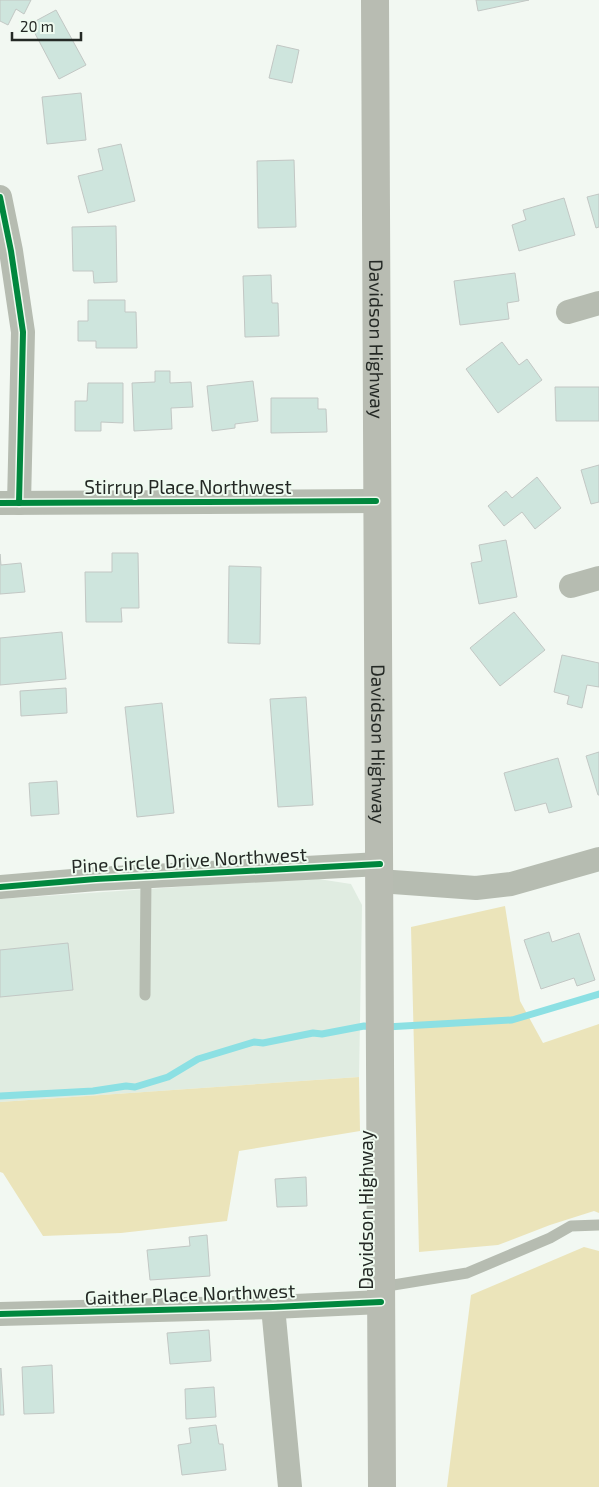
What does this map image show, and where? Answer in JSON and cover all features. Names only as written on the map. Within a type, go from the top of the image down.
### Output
[{"type":"main road","name":"Davidson Highway","points":[[375,0],[382,1487]]},
{"type":"street","points":[[0,197],[11,251],[23,332],[9,503]]},
{"type":"street","points":[[568,312],[599,303]]},
{"type":"street","name":"Stirrup Place Northwest","points":[[9,503],[376,501]]},
{"type":"street","points":[[571,586],[599,578]]},
{"type":"street","name":"Pine Circle Drive Northwest","points":[[0,887],[146,876],[380,873],[485,887],[511,884],[599,859]]},
{"type":"street","name":"Gaither Place Northwest","points":[[0,1314],[273,1307],[381,1294]]},
{"type":"street","points":[[273,1307],[290,1487]]},
{"type":"lane","points":[[145,995],[146,876]]},
{"type":"lane","points":[[381,1294],[466,1273],[550,1238],[571,1226],[599,1226]]},
{"type":"shaded area","points":[[312,878],[351,884],[362,905],[359,1077],[0,1102],[0,899]]},
{"type":"shaded area","points":[[505,906],[520,1001],[543,1043],[599,1024],[599,1213],[594,1211],[498,1245],[419,1252],[411,927]]},
{"type":"shaded area","points":[[359,1077],[360,1131],[239,1151],[227,1221],[121,1233],[43,1236],[3,1173],[0,1172],[0,1102]]},
{"type":"shaded area","points":[[584,1247],[599,1251],[599,1487],[447,1487],[471,1295]]},
{"type":"building","points":[[0,0],[31,0],[24,14],[16,9],[8,25],[0,21]]},
{"type":"building","points":[[476,0],[529,0],[478,11]]},
{"type":"building","points":[[56,10],[86,65],[59,79],[30,24]]},
{"type":"building","points":[[277,45],[299,50],[292,83],[269,78]]},
{"type":"building","points":[[81,93],[86,140],[47,144],[42,97]]},
{"type":"building","points":[[121,144],[135,201],[88,213],[78,176],[103,170],[98,149]]},
{"type":"building","points":[[294,160],[296,227],[258,228],[257,161]]},
{"type":"building","points":[[599,194],[599,227],[596,228],[587,197]]},
{"type":"building","points":[[564,198],[575,235],[519,251],[512,225],[526,220],[523,210]]},
{"type":"building","points":[[116,226],[117,282],[94,283],[93,271],[73,271],[72,227]]},
{"type":"building","points":[[515,273],[519,301],[507,303],[509,319],[460,325],[454,281]]},
{"type":"building","points":[[271,275],[272,303],[278,303],[279,336],[245,337],[243,276]]},
{"type":"building","points":[[88,300],[125,300],[125,312],[136,312],[137,348],[96,348],[96,341],[78,341],[78,321],[88,321]]},
{"type":"building","points":[[502,342],[519,365],[527,359],[542,380],[498,413],[466,369]]},
{"type":"building","points":[[155,371],[170,371],[170,383],[191,382],[193,407],[171,408],[172,429],[134,431],[132,383],[155,382]]},
{"type":"building","points":[[253,381],[258,421],[235,424],[235,428],[212,431],[207,386]]},
{"type":"building","points":[[88,383],[123,383],[123,423],[101,422],[101,431],[75,431],[75,401],[87,401]]},
{"type":"building","points":[[555,387],[599,387],[599,421],[556,421]]},
{"type":"building","points":[[271,398],[318,398],[318,409],[326,409],[327,432],[271,433]]},
{"type":"building","points":[[599,465],[599,502],[591,504],[581,470]]},
{"type":"building","points":[[537,477],[561,508],[535,529],[522,512],[504,526],[488,506],[506,491],[512,498]]},
{"type":"building","points":[[506,540],[517,597],[479,604],[471,563],[482,561],[479,545]]},
{"type":"building","points":[[112,553],[138,553],[139,608],[121,608],[122,622],[86,622],[85,572],[112,572]]},
{"type":"building","points":[[0,554],[1,565],[21,563],[25,592],[0,594]]},
{"type":"building","points":[[229,566],[261,567],[260,644],[228,643]]},
{"type":"building","points":[[514,612],[545,650],[500,686],[470,648]]},
{"type":"building","points":[[62,632],[66,679],[0,685],[0,638]]},
{"type":"building","points":[[562,655],[599,663],[599,687],[587,685],[582,708],[567,704],[569,696],[554,692]]},
{"type":"building","points":[[66,688],[67,713],[21,716],[20,691]]},
{"type":"building","points":[[306,697],[313,805],[278,807],[270,699]]},
{"type":"building","points":[[162,703],[174,813],[137,817],[125,707]]},
{"type":"building","points":[[599,752],[599,795],[598,795],[586,756]]},
{"type":"building","points":[[558,758],[572,807],[549,813],[546,803],[515,811],[504,773]]},
{"type":"building","points":[[57,781],[59,814],[31,816],[29,783]]},
{"type":"building","points":[[549,932],[552,942],[579,933],[595,980],[577,986],[574,978],[541,989],[524,940]]},
{"type":"building","points":[[68,943],[73,990],[0,997],[0,950]]},
{"type":"building","points":[[306,1177],[307,1206],[277,1207],[275,1179]]},
{"type":"building","points":[[207,1235],[210,1276],[150,1280],[147,1250],[190,1246],[189,1237]]},
{"type":"building","points":[[209,1330],[211,1361],[170,1364],[167,1333]]},
{"type":"building","points":[[52,1365],[54,1413],[24,1414],[22,1367]]},
{"type":"building","points":[[1,1368],[4,1415],[0,1415]]},
{"type":"building","points":[[214,1387],[216,1417],[186,1419],[185,1389]]},
{"type":"building","points":[[216,1425],[219,1444],[223,1444],[226,1470],[182,1475],[178,1445],[191,1443],[189,1428]]},
{"type":"waterway","points":[[386,1027],[512,1020],[599,994]]},
{"type":"waterway","points":[[0,1096],[93,1091],[126,1086],[135,1087],[168,1077],[198,1059],[254,1042],[263,1043],[313,1033],[322,1034],[364,1026],[375,1027]]},
{"type":"cycle path","points":[[0,197],[11,251],[23,332],[19,503]]},
{"type":"cycle path","points":[[0,503],[376,501]]},
{"type":"cycle path","points":[[0,887],[96,879],[380,864]]},
{"type":"cycle path","points":[[0,1314],[273,1307],[381,1302]]}]
